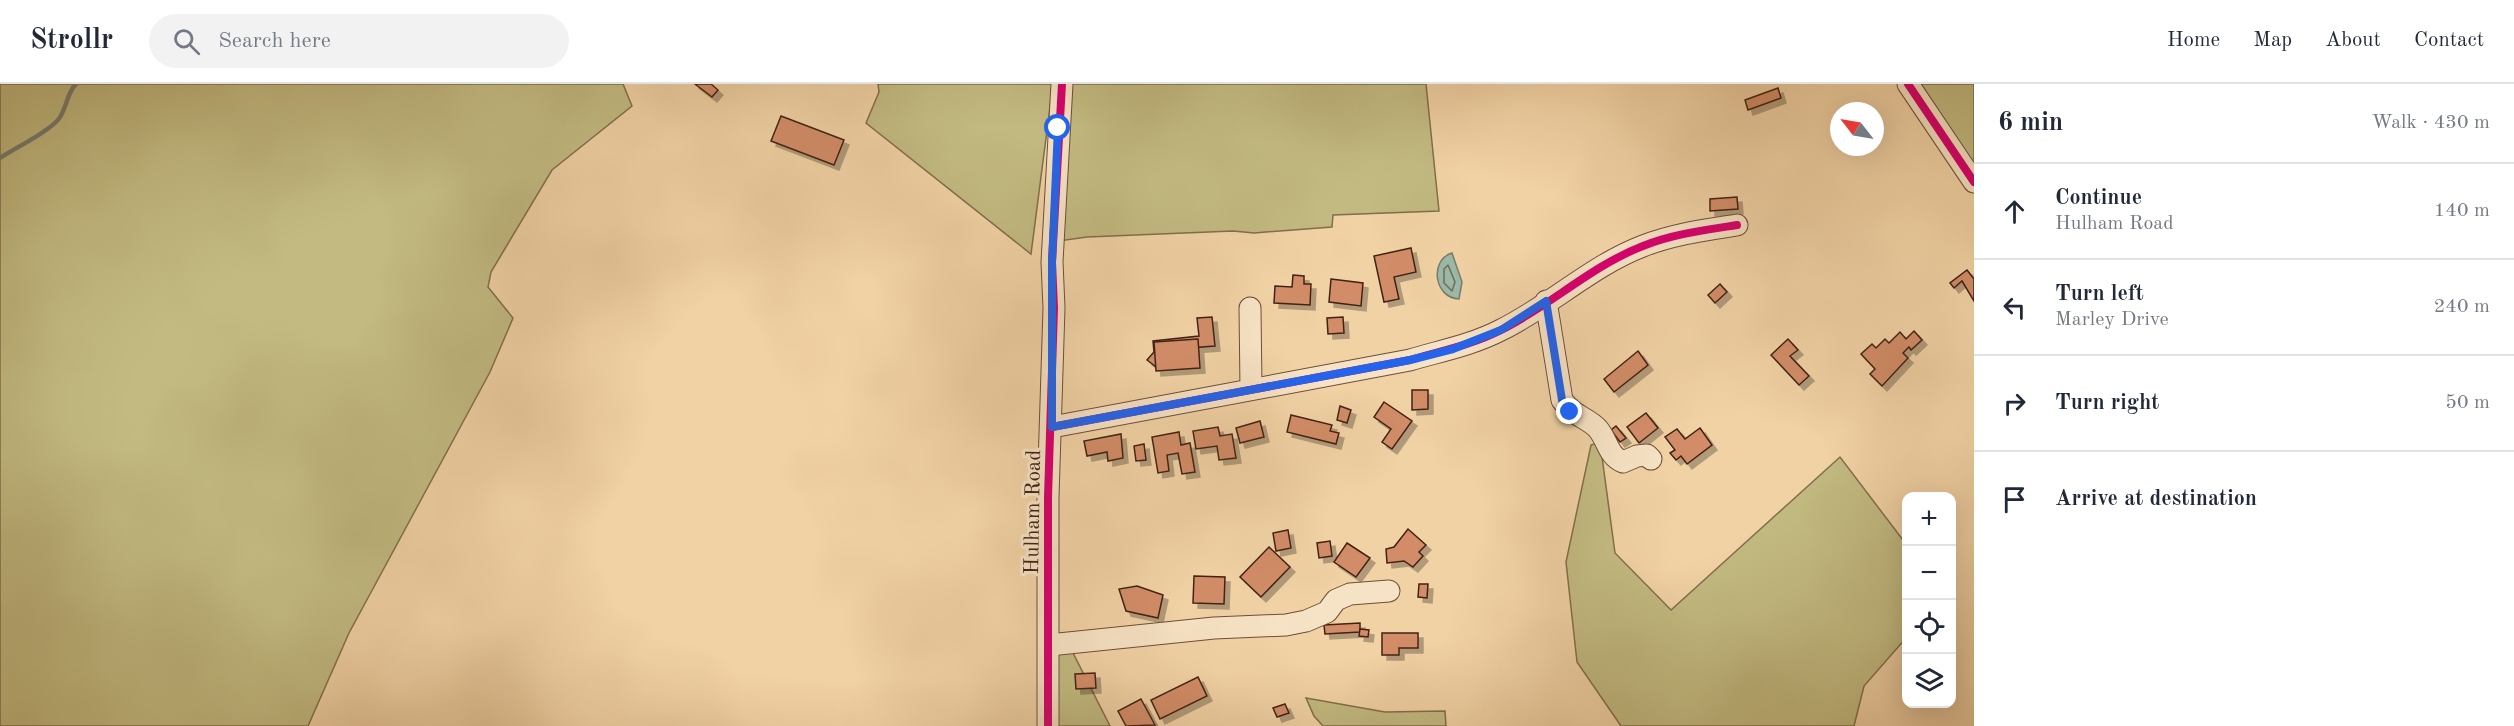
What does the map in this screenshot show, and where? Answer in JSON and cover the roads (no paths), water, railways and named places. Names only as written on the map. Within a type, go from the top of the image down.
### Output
[{"type":"street","name":"Hulham Road","points":[[1048,726],[1048,497],[1052,427],[1052,262],[1062,84]]},
{"type":"street","points":[[1908,84],[1974,182]]},
{"type":"street","points":[[1052,427],[1410,360],[1453,349],[1501,330],[1546,301],[1642,246],[1677,235],[1737,225]]},
{"type":"street","points":[[1546,301],[1562,400],[1570,412],[1600,431],[1610,452],[1617,459],[1623,462],[1637,456],[1647,455],[1651,459]]},
{"type":"street","points":[[1250,308],[1251,389]]},
{"type":"street","points":[[1049,645],[1214,628],[1286,625],[1306,621],[1327,612],[1336,600],[1350,594],[1389,591]]},
{"type":"water","points":[[1452,253],[1462,282],[1459,299],[1444,292],[1438,278],[1440,263]]},
{"type":"waterway","points":[[0,158],[57,121],[76,84]]}]
